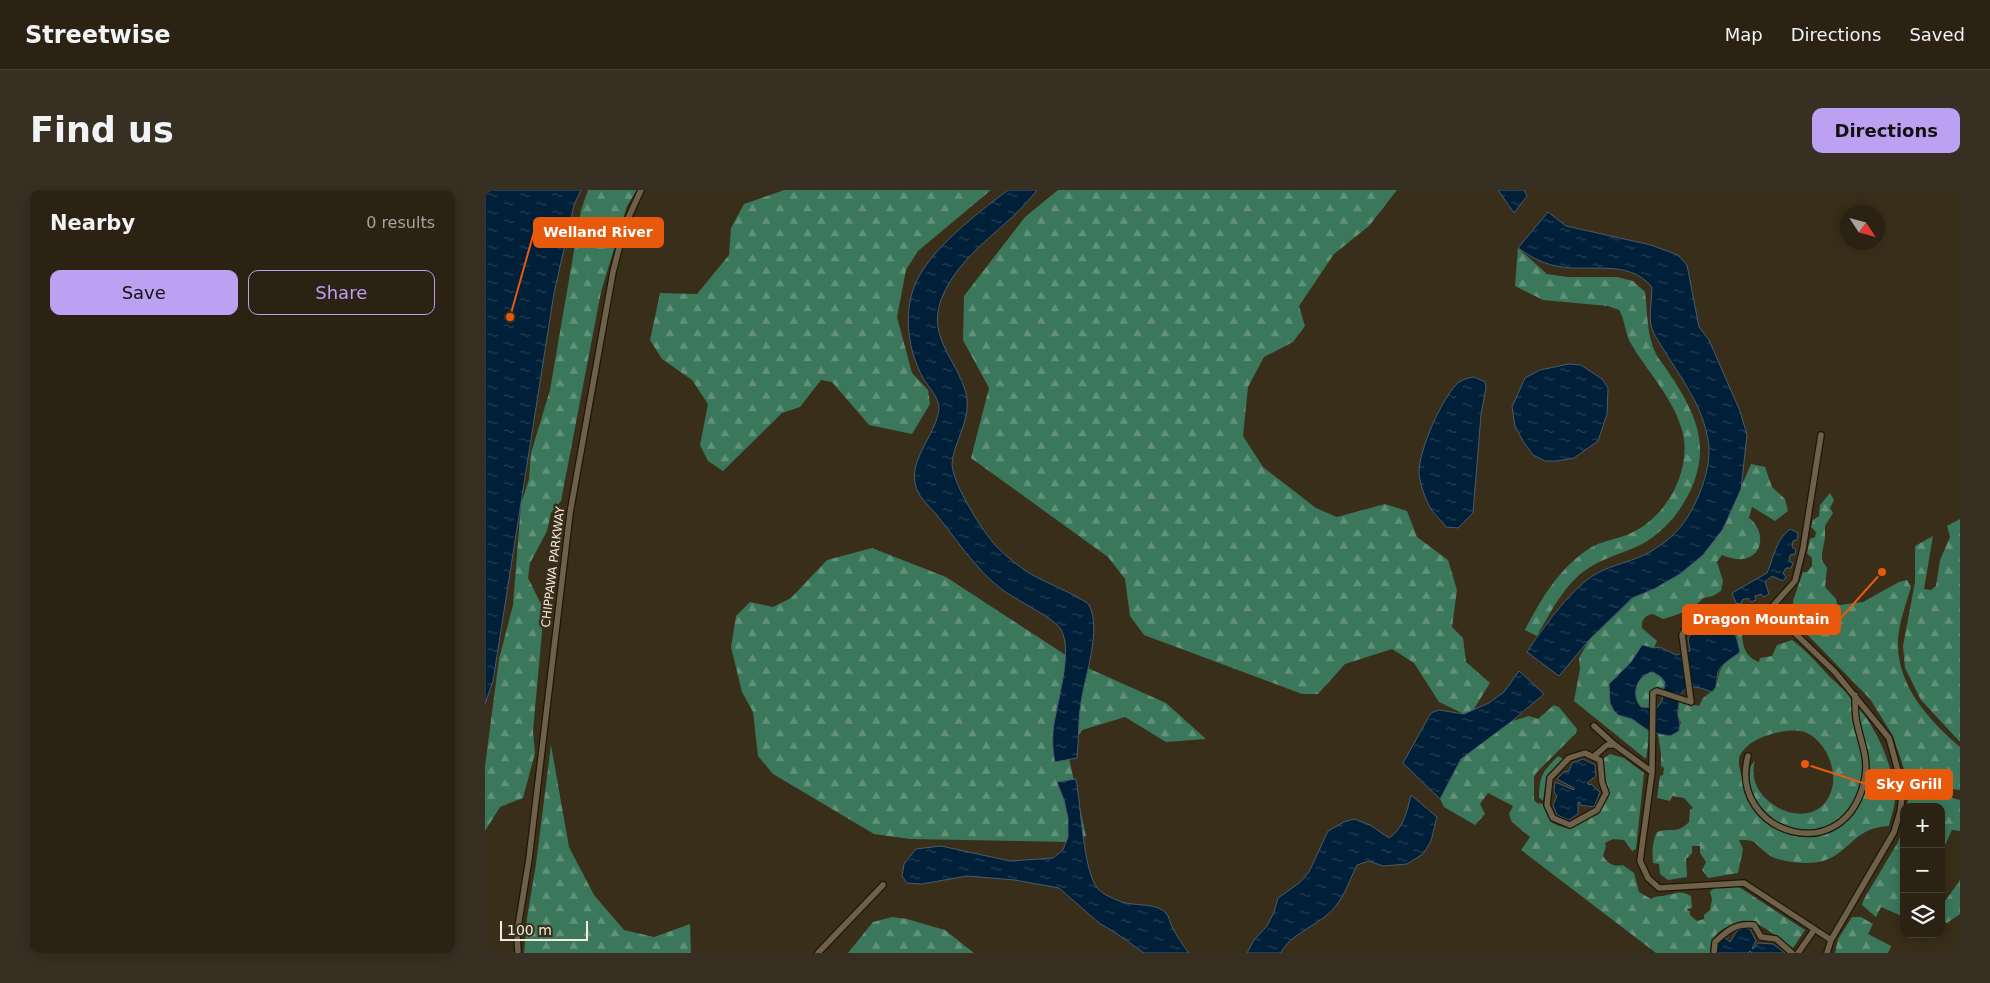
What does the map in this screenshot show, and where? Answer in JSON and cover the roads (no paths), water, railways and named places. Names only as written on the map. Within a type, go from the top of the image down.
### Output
[{"type":"street","name":"CHIPPAWA PARKWAY","points":[[518,953],[517,934],[529,859],[570,512],[613,272],[625,225],[641,190]]},
{"type":"street","points":[[1821,435],[1803,549],[1795,581],[1771,609],[1709,613],[1694,620],[1685,627],[1682,635],[1691,702],[1657,691],[1653,693],[1652,772],[1640,861],[1648,878],[1659,888],[1744,884],[1831,940]]},
{"type":"street","points":[[1771,609],[1835,672],[1855,694],[1889,738],[1903,789],[1900,812],[1894,832],[1831,940],[1827,953]]},
{"type":"street","points":[[1747,756],[1745,777],[1751,800],[1759,811],[1779,826],[1793,833],[1812,834],[1826,831],[1852,812],[1865,777],[1865,755],[1856,719],[1855,694]]},
{"type":"street","points":[[1594,726],[1615,745],[1652,772]]},
{"type":"street","points":[[1593,756],[1607,745],[1615,745]]},
{"type":"street","points":[[1585,753],[1593,756],[1600,760],[1605,793],[1597,810],[1571,824],[1553,818],[1547,806],[1549,778],[1569,758],[1585,753]]},
{"type":"street","points":[[818,953],[883,885]]},
{"type":"street","points":[[1714,953],[1715,942],[1733,928],[1742,924],[1754,925],[1761,937],[1776,939],[1792,953]]},
{"type":"street","points":[[1798,953],[1814,930]]},
{"type":"water","points":[[485,190],[581,190],[574,205],[554,293],[493,681],[485,704]]},
{"type":"water","points":[[1008,190],[1037,190],[1012,217],[972,254],[949,283],[941,300],[938,327],[941,340],[964,386],[967,399],[966,417],[952,463],[954,474],[963,496],[997,547],[1029,573],[1085,602],[1089,605],[1093,615],[1093,639],[1080,709],[1077,758],[1055,762],[1053,747],[1054,721],[1063,679],[1066,650],[1060,628],[1000,588],[982,572],[919,494],[915,483],[917,461],[937,419],[939,404],[922,375],[913,354],[908,320],[911,295],[921,273],[942,246],[969,221]]},
{"type":"water","points":[[1498,190],[1524,190],[1527,196],[1514,213]]},
{"type":"water","points":[[1548,212],[1566,226],[1651,245],[1678,255],[1687,265],[1699,327],[1709,340],[1740,411],[1747,435],[1741,489],[1723,529],[1703,555],[1680,574],[1654,589],[1632,598],[1589,640],[1559,676],[1527,652],[1556,611],[1582,584],[1604,570],[1649,552],[1674,534],[1694,507],[1699,496],[1706,473],[1709,450],[1702,417],[1697,406],[1652,329],[1650,317],[1652,287],[1642,278],[1631,272],[1620,269],[1568,268],[1551,265],[1518,248]]},
{"type":"water","points":[[1569,364],[1581,365],[1602,379],[1608,388],[1607,414],[1598,441],[1574,458],[1545,461],[1533,455],[1523,441],[1515,426],[1512,407],[1525,378],[1540,370]]},
{"type":"water","points":[[1474,377],[1485,382],[1486,387],[1481,415],[1473,513],[1458,528],[1446,527],[1433,511],[1425,496],[1419,473],[1420,464],[1427,438],[1446,399],[1459,382]]},
{"type":"water","points":[[1790,529],[1798,533],[1797,540],[1793,541],[1792,547],[1796,550],[1795,554],[1790,555],[1789,561],[1793,563],[1791,568],[1786,568],[1783,573],[1786,577],[1783,581],[1772,576],[1765,582],[1769,594],[1764,597],[1761,594],[1755,596],[1756,600],[1751,602],[1748,598],[1742,600],[1741,604],[1736,603],[1732,593],[1767,573],[1778,544]]},
{"type":"water","points":[[1719,623],[1731,626],[1740,652],[1720,669],[1712,692],[1695,687],[1686,688],[1683,691],[1680,696],[1678,712],[1679,731],[1670,736],[1650,732],[1632,719],[1618,715],[1614,711],[1610,703],[1609,684],[1631,662],[1642,645],[1654,648],[1660,647],[1676,655],[1690,651],[1688,638],[1691,634],[1702,626]],"holes":[[[1653,672],[1665,682],[1662,701],[1657,708],[1641,707],[1636,697],[1639,681],[1647,674]]]},
{"type":"water","points":[[1519,671],[1544,694],[1512,721],[1461,759],[1440,799],[1403,763],[1431,713],[1439,710],[1464,714],[1489,703],[1504,692]]},
{"type":"water","points":[[1583,759],[1595,765],[1596,776],[1587,783],[1600,792],[1594,807],[1580,805],[1580,802],[1578,802],[1578,814],[1569,820],[1557,815],[1553,805],[1557,796],[1554,792],[1555,782],[1574,790],[1574,788],[1557,779],[1564,772],[1569,771],[1572,763]]},
{"type":"water","points":[[1076,779],[1089,868],[1098,889],[1122,902],[1152,906],[1162,910],[1167,914],[1172,927],[1189,953],[1144,953],[1099,923],[1059,888],[1015,880],[967,876],[922,884],[907,883],[902,876],[904,864],[916,849],[941,846],[1010,861],[1053,858],[1063,850],[1068,837],[1068,818],[1057,782]]},
{"type":"water","points":[[1411,795],[1437,817],[1431,841],[1423,854],[1407,864],[1383,866],[1369,861],[1357,865],[1345,892],[1335,907],[1322,919],[1291,940],[1281,953],[1247,953],[1254,940],[1267,926],[1278,898],[1299,883],[1309,872],[1328,831],[1354,819],[1370,825],[1389,838],[1401,824]]},
{"type":"water","points":[[1743,928],[1750,929],[1756,941],[1753,949],[1758,943],[1773,944],[1785,953],[1752,953],[1750,951],[1748,953],[1717,953],[1718,944],[1724,937],[1730,942],[1737,931]]},
{"type":"place","name":"Welland River","points":[[510,317]]},
{"type":"place","name":"Dragon Mountain","points":[[1882,572]]},
{"type":"place","name":"Sky Grill","points":[[1805,764]]}]
